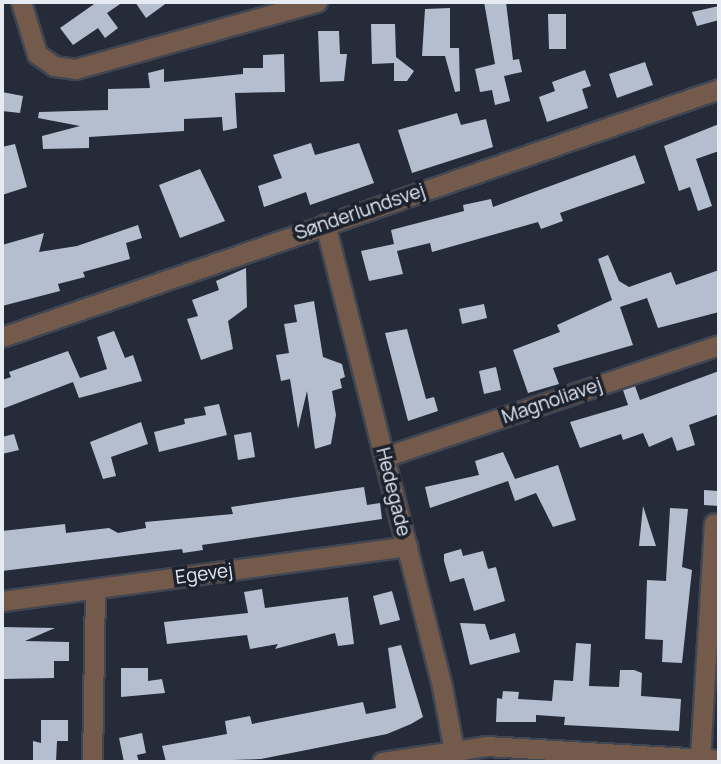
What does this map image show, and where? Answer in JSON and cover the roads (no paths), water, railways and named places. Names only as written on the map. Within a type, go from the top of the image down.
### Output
[{"type":"street","points":[[21,2],[37,54],[54,66],[75,69],[317,2]]},
{"type":"street","name":"Sønderlundsvej","points":[[2,337],[719,89]]},
{"type":"street","name":"Hedegade","points":[[325,224],[407,546],[455,755]]},
{"type":"street","name":"Magnoliavej","points":[[384,457],[719,345]]},
{"type":"street","points":[[382,762],[455,755],[710,759],[714,523]]},
{"type":"street","name":"Egevej","points":[[2,601],[407,546]]},
{"type":"street","points":[[92,762],[95,590]]}]
